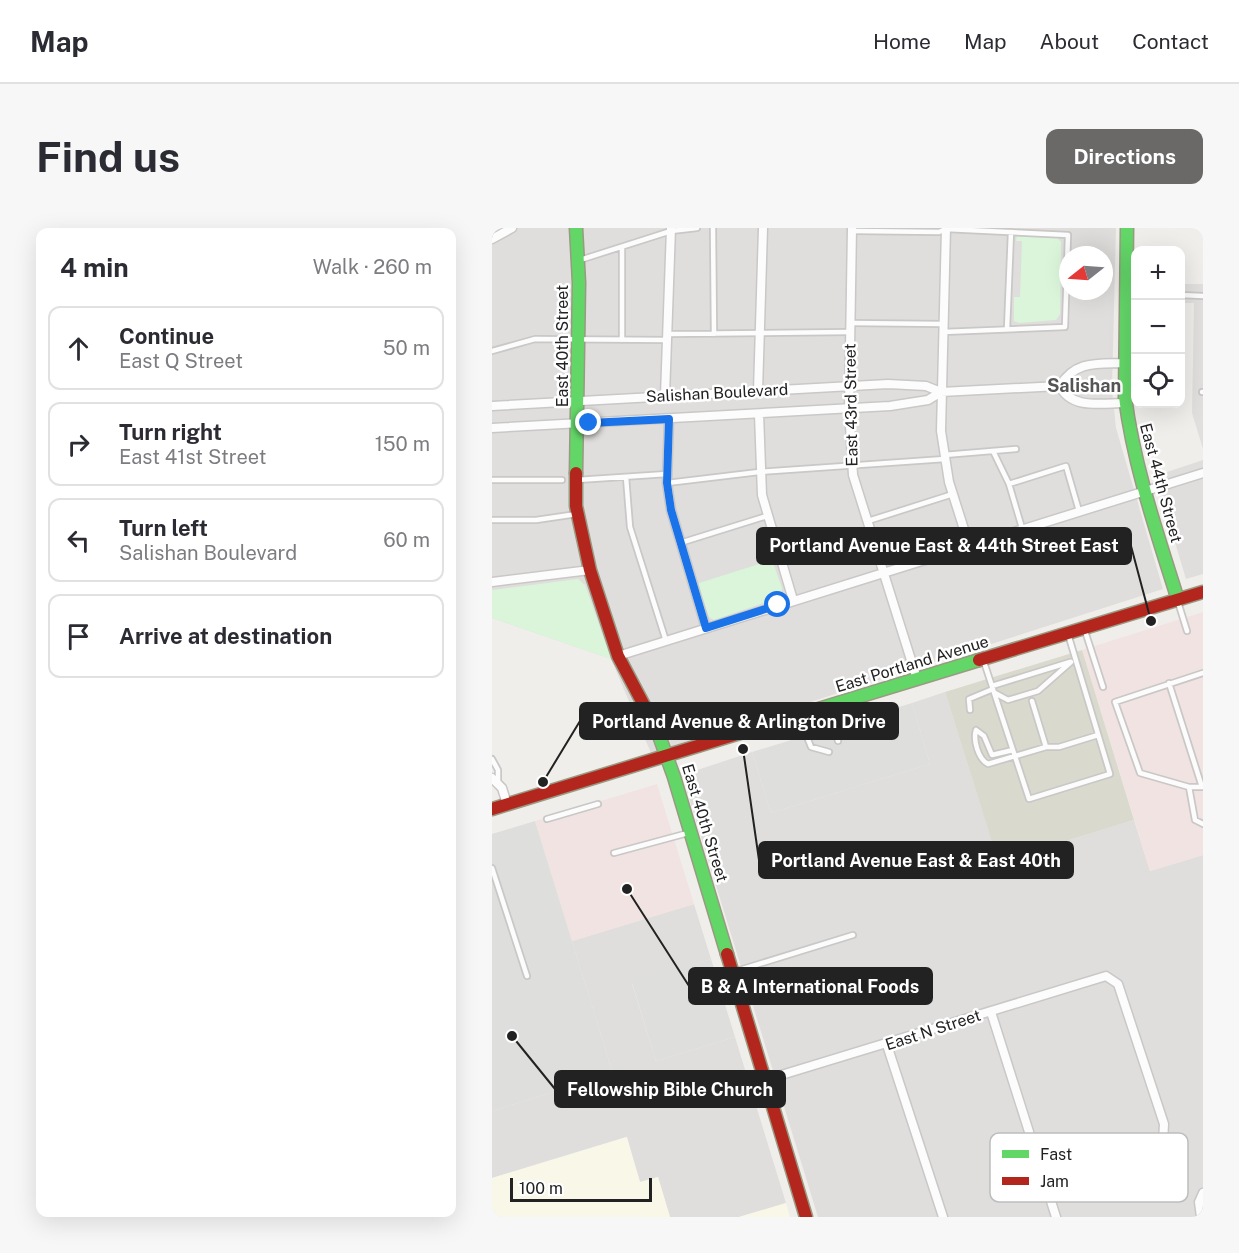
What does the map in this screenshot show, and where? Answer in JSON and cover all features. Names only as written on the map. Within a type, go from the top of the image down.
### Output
[{"type":"street","points":[[492,239],[512,228]]},
{"type":"street","name":"East 40th Street","points":[[576,228],[579,423],[568,480],[590,570],[618,656],[653,719],[667,755],[806,1217]]},
{"type":"street","points":[[758,391],[763,228]]},
{"type":"street","name":"East 44th Street","points":[[1127,228],[1130,295],[1125,363],[1125,403],[1143,491],[1178,600]]},
{"type":"street","points":[[946,229],[941,392],[944,457],[969,545]]},
{"type":"street","points":[[665,396],[671,230]]},
{"type":"street","name":"East 43rd Street","points":[[852,230],[849,386],[852,464],[866,522],[917,679]]},
{"type":"street","points":[[1125,363],[1083,364],[1074,369],[1060,386],[1066,396],[1074,401],[1125,403]]},
{"type":"street","name":"Salishan Boulevard","points":[[492,406],[849,386],[926,386],[941,392],[1060,386]]},
{"type":"street","name":"Salishan Boulevard","points":[[492,428],[849,409],[928,400],[941,392]]},
{"type":"street","points":[[759,414],[759,472],[767,516],[793,600]]},
{"type":"street","points":[[669,419],[667,479],[680,543],[706,628]]},
{"type":"street","points":[[618,656],[1203,473]]},
{"type":"street","points":[[492,582],[590,570]]},
{"type":"street","name":"East Portland Avenue","points":[[492,809],[1203,592]]},
{"type":"street","points":[[495,780],[507,804]]},
{"type":"street","name":"East N Street","points":[[765,1080],[887,1045],[1100,976],[1110,977],[1118,984],[1165,1133]]},
{"type":"street","points":[[991,1011],[1029,1133]]},
{"type":"street","points":[[887,1045],[943,1217]]},
{"type":"street","points":[[1201,1217],[1199,1202],[1203,1193]]},
{"type":"street","points":[[1051,1202],[1056,1217]]},
{"type":"lane","points":[[578,261],[671,230],[697,228]]},
{"type":"lane","points":[[713,228],[714,334]]},
{"type":"lane","points":[[492,351],[535,339],[622,340],[714,334],[760,335],[850,328],[1065,327],[1068,235],[946,229],[939,232],[852,230]]},
{"type":"lane","points":[[1007,329],[1011,232]]},
{"type":"lane","points":[[622,248],[622,340]]},
{"type":"lane","points":[[1185,295],[1203,296]]},
{"type":"lane","points":[[492,480],[626,477],[667,479],[944,457],[1016,449]]},
{"type":"lane","points":[[993,451],[1009,484],[1022,528]]},
{"type":"lane","points":[[1009,484],[1066,466],[1079,511]]},
{"type":"lane","points":[[626,477],[630,527],[666,641]]},
{"type":"lane","points":[[866,522],[953,494]]},
{"type":"lane","points":[[492,520],[536,520],[578,514]]},
{"type":"lane","points":[[680,543],[767,516]]},
{"type":"lane","points":[[1178,600],[1186,631]]},
{"type":"lane","points":[[1084,628],[1103,687]]},
{"type":"lane","points":[[984,659],[1029,799],[1110,774],[1073,661],[1068,633]]},
{"type":"lane","points":[[970,710],[969,699],[1073,661]]},
{"type":"lane","points":[[994,690],[1008,700],[1038,691],[1073,661]]},
{"type":"lane","points":[[1169,683],[1203,787],[1189,786],[1140,773],[1115,702],[1169,683],[1203,673]]},
{"type":"lane","points":[[1032,701],[1046,747]]},
{"type":"lane","points":[[827,706],[838,741]]},
{"type":"lane","points":[[798,715],[811,747],[829,752]]},
{"type":"lane","points":[[1013,750],[992,755],[984,736],[976,730],[974,737],[984,762],[991,764],[1046,747],[1059,747],[1098,735]]},
{"type":"lane","points":[[492,759],[498,770],[495,780]]},
{"type":"lane","points":[[1189,786],[1195,820],[1203,824]]},
{"type":"lane","points":[[547,819],[598,804]]},
{"type":"lane","points":[[614,853],[691,832]]},
{"type":"lane","points":[[492,868],[527,976]]},
{"type":"lane","points":[[733,972],[853,936]]},
{"type":"shaded area","points":[[492,228],[1116,228],[1112,389],[1116,428],[1163,589],[651,753],[611,659],[492,618]]},
{"type":"shaded area","points":[[1185,284],[1203,284],[1203,449],[1192,413],[1194,303],[1185,303]]},
{"type":"shaded area","points":[[1203,460],[1203,574],[1186,579],[1155,476]]},
{"type":"shaded area","points":[[1203,612],[1203,855],[1150,871],[1082,650]]},
{"type":"shaded area","points":[[1082,650],[1134,820],[998,862],[945,692]]},
{"type":"shaded area","points":[[945,692],[998,862],[1134,820],[1150,871],[1203,855],[1203,1217],[818,1217],[682,775],[752,752],[771,813],[930,764],[912,703]]},
{"type":"shaded area","points":[[912,703],[930,764],[771,813],[752,752]]},
{"type":"shaded area","points":[[657,784],[694,904],[572,941],[535,821]]},
{"type":"shaded area","points":[[535,821],[613,1074],[492,1111],[492,834]]},
{"type":"shaded area","points":[[694,904],[711,959],[632,984],[656,1061],[735,1037],[786,1203],[739,1217],[670,1217],[658,1177],[640,1182],[626,1137],[492,1178],[492,1111],[613,1074],[572,941]]},
{"type":"shaded area","points":[[711,959],[735,1037],[656,1061],[632,983]]},
{"type":"shaded area","points":[[627,1137],[640,1182],[658,1177],[670,1217],[492,1217],[492,1178]]},
{"type":"shaded area","points":[[786,1203],[790,1217],[739,1217]]},
{"type":"green space","points":[[1017,235],[1057,237],[1061,242],[1059,246],[1060,314],[1056,320],[1019,323],[1014,321],[1014,297],[1020,297],[1022,241],[1016,241]]},
{"type":"green space","points":[[772,560],[782,588],[781,597],[714,620],[709,617],[696,584]]},
{"type":"green space","points":[[578,579],[585,585],[611,659],[492,618],[492,590]]},
{"type":"traffic: fast","points":[[576,228],[579,283],[576,473]]},
{"type":"traffic: fast","points":[[1127,228],[1125,397],[1140,474],[1178,600]]},
{"type":"traffic: fast","points":[[753,729],[979,660]]},
{"type":"traffic: fast","points":[[657,730],[674,777],[727,954]]},
{"type":"traffic: jam","points":[[576,473],[576,506],[590,570],[618,656],[657,730]]},
{"type":"traffic: jam","points":[[979,660],[1203,592]]},
{"type":"traffic: jam","points":[[492,809],[753,729]]},
{"type":"traffic: jam","points":[[727,954],[806,1217]]},
{"type":"place","name":"Portland Avenue East & 44th Street East","points":[[1151,621]]},
{"type":"place","name":"Portland Avenue East & East 40th","points":[[743,749]]},
{"type":"place","name":"Portland Avenue & Arlington Drive","points":[[543,782]]},
{"type":"place","name":"B & A International Foods","points":[[627,889]]},
{"type":"place","name":"Fellowship Bible Church","points":[[512,1036]]},
{"type":"district","name":"Salishan","points":[[1084,385]]},
{"type":"route","points":[[589,423],[669,419],[667,483],[671,510],[706,628],[778,605]]}]
